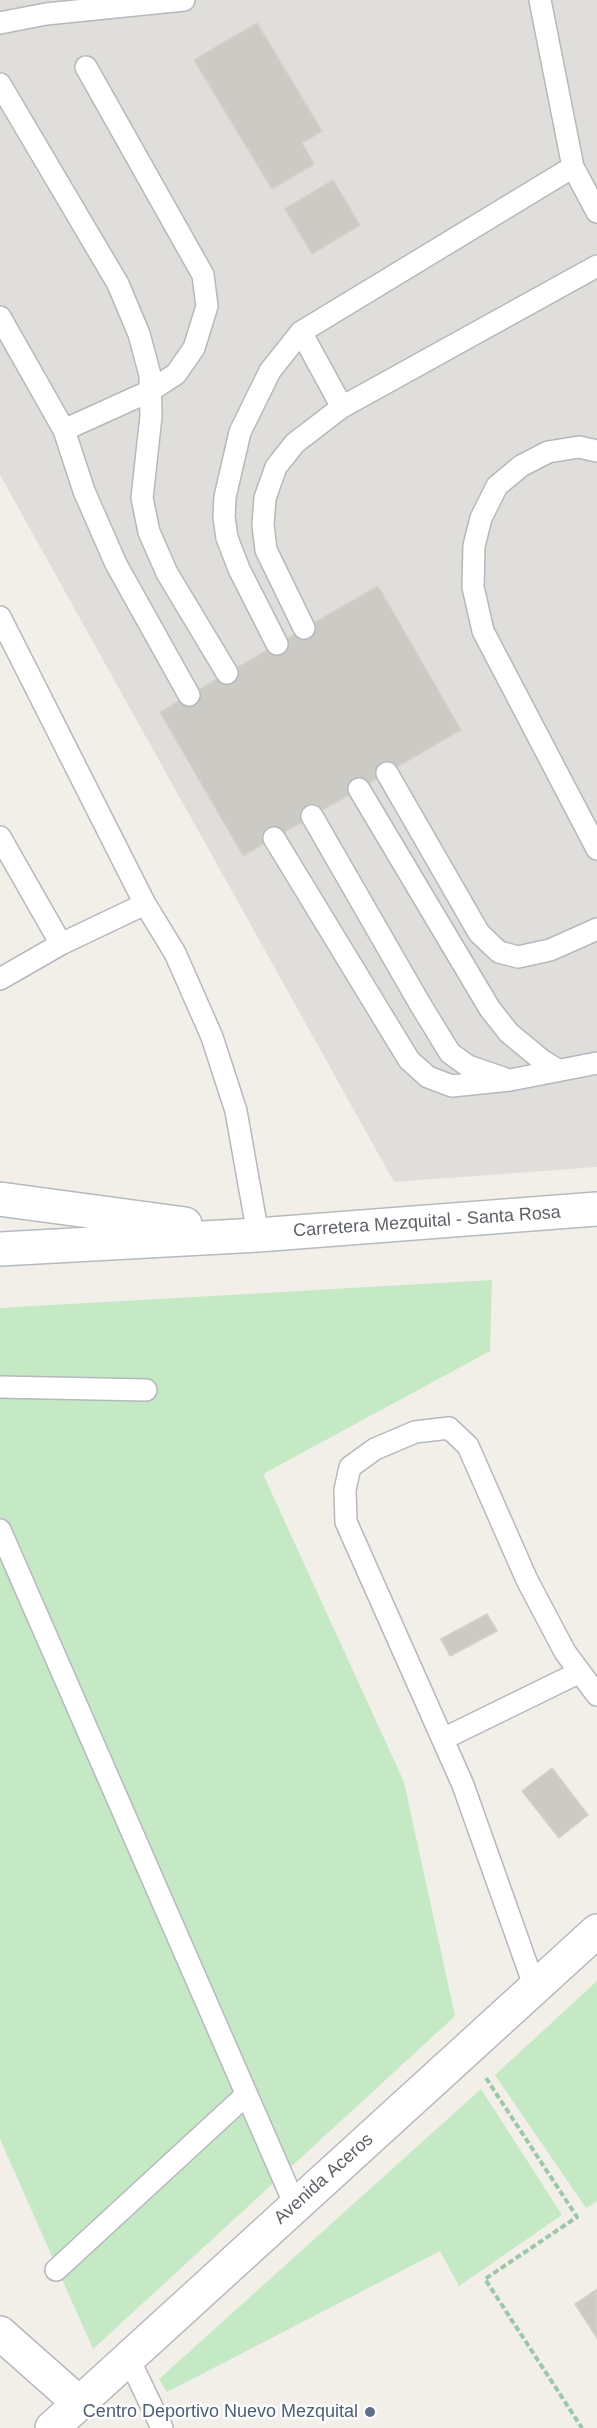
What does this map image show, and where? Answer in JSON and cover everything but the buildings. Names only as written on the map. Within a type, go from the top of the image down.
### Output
[{"type":"street","name":"Carretera Mezquital - Santa Rosa","points":[[0,1198],[258,1234]]},
{"type":"street","name":"Carretera Mezquital - Santa Rosa","points":[[0,1249],[258,1234],[597,1209]]},
{"type":"street","name":"Avenida Aceros","points":[[52,2428],[597,1931]]},
{"type":"street","points":[[0,2333],[79,2403]]},
{"type":"lane","points":[[0,22],[46,14],[184,0]]},
{"type":"lane","points":[[540,0],[573,166],[597,212]]},
{"type":"lane","points":[[64,429],[150,391],[176,374],[194,348],[207,306],[203,275],[86,67]]},
{"type":"lane","points":[[0,84],[118,284],[139,334],[150,375],[151,416],[142,498],[148,532],[167,573],[227,673]]},
{"type":"lane","points":[[277,644],[239,569],[227,538],[224,518],[225,497],[240,432],[270,372],[301,332],[573,166]]},
{"type":"lane","points":[[304,628],[266,550],[263,525],[265,498],[276,466],[295,443],[342,407],[597,266]]},
{"type":"lane","points":[[0,317],[64,429],[84,491],[116,564],[189,695]]},
{"type":"lane","points":[[301,332],[342,407]]},
{"type":"lane","points":[[597,451],[579,447],[548,452],[521,466],[497,486],[481,518],[474,546],[473,587],[483,631],[597,849]]},
{"type":"lane","points":[[0,617],[145,904],[175,953],[212,1037],[236,1111],[258,1234]]},
{"type":"lane","points":[[387,773],[479,933],[499,952],[518,957],[550,950],[597,929]]},
{"type":"lane","points":[[359,789],[490,1009],[509,1033],[543,1061],[558,1070]]},
{"type":"lane","points":[[312,816],[450,1053],[468,1066],[510,1080]]},
{"type":"lane","points":[[274,838],[409,1060],[428,1077],[452,1086],[510,1080],[597,1063]]},
{"type":"lane","points":[[3,850],[62,944]]},
{"type":"lane","points":[[0,979],[62,944],[145,904]]},
{"type":"lane","points":[[0,1387],[146,1390]]},
{"type":"lane","points":[[535,1988],[463,1785],[346,1522],[345,1490],[350,1467],[375,1449],[415,1432],[448,1428],[468,1446],[527,1580],[565,1652],[597,1695]]},
{"type":"lane","points":[[0,1530],[295,2205]]},
{"type":"lane","points":[[443,1740],[580,1672]]},
{"type":"lane","points":[[56,2270],[246,2095]]},
{"type":"lane","points":[[129,2359],[162,2428]]},
{"type":"path","points":[[467,2050],[577,2217],[485,2279],[582,2428]]},
{"type":"shaded area","points":[[0,0],[597,0],[597,1167],[394,1182],[0,475]]},
{"type":"green space","points":[[492,1280],[490,1351],[263,1474],[404,1782],[455,2016],[93,2349],[0,2139],[0,1308]]},
{"type":"green space","points":[[597,1981],[597,2201],[586,2208],[495,2075]]},
{"type":"green space","points":[[481,2089],[562,2215],[459,2286],[440,2251],[167,2392],[159,2379]]},
{"type":"place","name":"Centro Deportivo Nuevo Mezquital","points":[[370,2412]]}]
